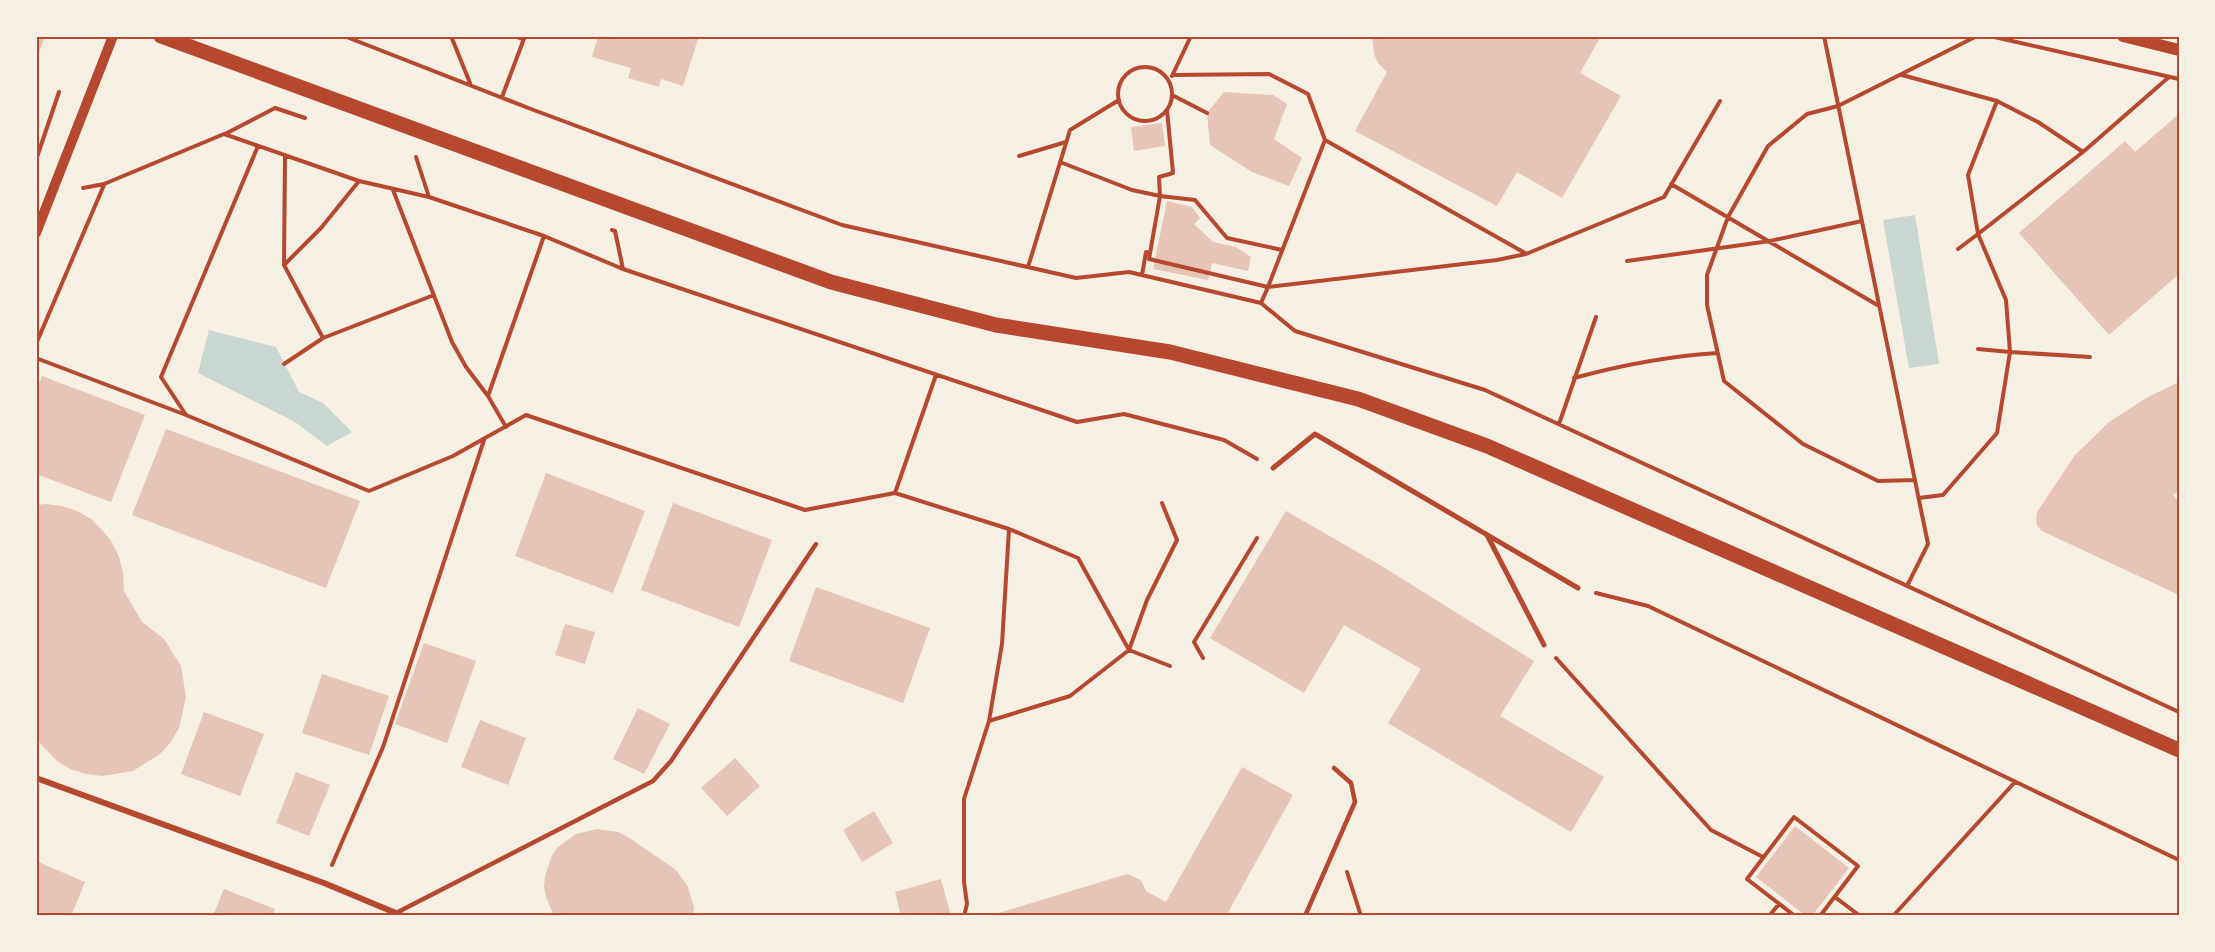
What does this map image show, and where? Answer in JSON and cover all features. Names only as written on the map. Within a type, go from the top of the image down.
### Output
[{"type":"main road","points":[[161,36],[831,282],[996,325],[1170,352],[1358,399],[1487,446],[2179,750]]},
{"type":"main road","points":[[2123,36],[2179,50]]},
{"type":"street","points":[[36,233],[113,36]]},
{"type":"street","points":[[1273,468],[1315,434],[1578,588]]},
{"type":"street","points":[[1486,535],[1544,645]]},
{"type":"street","points":[[36,778],[324,883],[403,916]]},
{"type":"lane","points":[[396,913],[653,781],[671,761],[816,544]]},
{"type":"lane","points":[[1305,916],[1355,802],[1351,783],[1334,768]]},
{"type":"path","points":[[344,36],[842,225],[1076,278],[1129,273],[1261,303],[1295,331],[1485,390],[2179,712]]},
{"type":"path","points":[[452,36],[470,84]]},
{"type":"path","points":[[502,97],[525,38],[514,36]]},
{"type":"path","points":[[1169,82],[1191,36]]},
{"type":"path","points":[[1824,36],[1928,543],[1907,586]]},
{"type":"path","points":[[1915,480],[1878,481],[1803,444],[1724,381],[1707,305],[1707,275],[1728,217],[1768,146],[1807,114],[1838,105],[1977,36]]},
{"type":"path","points":[[1990,36],[2179,79]]},
{"type":"path","points":[[1167,110],[1154,119],[1143,121],[1128,115],[1119,100],[1118,92],[1121,82],[1128,73],[1137,68],[1158,69],[1169,82],[1172,95],[1167,110],[1173,173],[1159,177],[1160,196],[1149,259],[1269,287],[1497,260],[1526,254],[1664,196],[1720,101]]},
{"type":"path","points":[[1173,75],[1269,74],[1308,94],[1325,140],[1526,254]]},
{"type":"path","points":[[1901,74],[1997,101],[2038,122],[2083,152]]},
{"type":"path","points":[[1958,249],[2083,152],[2169,76]]},
{"type":"path","points":[[36,160],[59,92]]},
{"type":"path","points":[[1172,95],[1207,113]]},
{"type":"path","points":[[1028,267],[1071,130],[1119,100]]},
{"type":"path","points":[[1919,498],[1943,495],[1997,433],[2010,352],[2006,300],[1978,234],[1968,175],[1997,101]]},
{"type":"path","points":[[83,188],[104,184],[224,134],[275,108],[307,119]]},
{"type":"path","points":[[224,134],[359,181],[429,197],[544,236],[623,269],[1077,422],[1124,414],[1224,440],[1273,468]]},
{"type":"path","points":[[1261,303],[1325,140]]},
{"type":"path","points":[[1019,156],[1066,142]]},
{"type":"path","points":[[186,416],[161,377],[258,146]]},
{"type":"path","points":[[426,158],[415,154],[429,197]]},
{"type":"path","points":[[285,155],[284,265],[322,338]]},
{"type":"path","points":[[1060,162],[1132,190],[1196,200],[1227,238],[1282,250]]},
{"type":"path","points":[[284,265],[321,228],[359,181]]},
{"type":"path","points":[[36,344],[104,184]]},
{"type":"path","points":[[1671,184],[1880,307]]},
{"type":"path","points":[[392,189],[452,342],[506,427]]},
{"type":"path","points":[[1627,261],[1770,241],[1862,221]]},
{"type":"path","points":[[604,226],[615,231],[623,269]]},
{"type":"path","points":[[488,396],[544,236]]},
{"type":"path","points":[[1142,275],[1146,252],[1150,253]]},
{"type":"path","points":[[284,364],[322,338],[434,294]]},
{"type":"path","points":[[1559,423],[1596,317]]},
{"type":"path","points":[[1978,349],[2090,357]]},
{"type":"path","points":[[1574,378],[1623,364],[1685,355],[1718,353]]},
{"type":"path","points":[[36,358],[369,491],[453,456],[525,415],[805,510],[896,493],[1009,530],[1078,558],[1129,650],[1170,666]]},
{"type":"path","points":[[896,493],[936,375]]},
{"type":"path","points":[[330,870],[383,747],[484,440]]},
{"type":"path","points":[[988,721],[1070,696],[1129,650],[1147,600],[1177,540],[1162,503]]},
{"type":"path","points":[[964,916],[967,904],[964,882],[964,799],[988,721],[1002,644],[1009,530]]},
{"type":"path","points":[[1203,658],[1194,642],[1257,537]]},
{"type":"path","points":[[1578,588],[1648,606],[2179,860]]},
{"type":"path","points":[[1544,645],[1711,830],[1763,857]]},
{"type":"path","points":[[1893,916],[2015,782]]},
{"type":"path","points":[[1795,916],[1747,879],[1794,817],[1858,866],[1820,916]]},
{"type":"path","points":[[1338,842],[1361,916]]},
{"type":"path","points":[[1835,897],[1860,916]]},
{"type":"path","points":[[1769,916],[1779,904]]},
{"type":"shaded area","points":[[1915,215],[1939,364],[1909,368],[1883,220]]},
{"type":"shaded area","points":[[209,330],[276,347],[299,392],[323,403],[352,432],[327,446],[295,422],[198,373]]},
{"type":"building","points":[[36,36],[45,37],[36,60]]},
{"type":"building","points":[[598,36],[699,36],[683,86],[661,79],[659,87],[628,78],[631,68],[592,57]]},
{"type":"building","points":[[1372,36],[1601,36],[1580,73],[1621,96],[1562,198],[1517,172],[1497,206],[1355,131],[1387,72],[1378,63],[1374,54]]},
{"type":"building","points":[[1224,92],[1273,95],[1287,104],[1274,139],[1302,158],[1289,186],[1252,172],[1210,145],[1207,113]]},
{"type":"building","points":[[2179,114],[2179,274],[2109,335],[2019,233],[2125,141],[2135,152]]},
{"type":"building","points":[[1162,123],[1165,146],[1134,151],[1131,127]]},
{"type":"building","points":[[1167,201],[1192,207],[1200,218],[1194,224],[1213,242],[1236,247],[1251,257],[1248,271],[1212,263],[1208,280],[1153,269]]},
{"type":"building","points":[[42,376],[145,415],[111,502],[36,474],[36,392]]},
{"type":"building","points":[[2179,382],[2179,491],[2173,495],[2179,502],[2179,595],[2042,531],[2037,526],[2036,519],[2037,512],[2075,455],[2109,422],[2148,397]]},
{"type":"building","points":[[166,429],[360,501],[326,588],[132,515]]},
{"type":"building","points":[[546,473],[645,511],[613,593],[515,556]]},
{"type":"building","points":[[673,503],[772,540],[739,627],[641,590]]},
{"type":"building","points":[[46,504],[77,511],[91,519],[112,542],[123,572],[124,591],[142,622],[164,639],[181,666],[186,697],[179,728],[171,742],[160,754],[133,771],[102,776],[70,769],[57,761],[36,739],[36,505]]},
{"type":"building","points":[[1286,511],[1380,565],[1534,661],[1500,716],[1604,777],[1571,832],[1388,723],[1421,669],[1344,625],[1304,693],[1210,638]]},
{"type":"building","points":[[816,587],[930,628],[903,703],[789,661]]},
{"type":"building","points":[[565,624],[595,632],[585,664],[555,655]]},
{"type":"building","points":[[424,643],[476,661],[447,743],[395,724]]},
{"type":"building","points":[[322,674],[389,696],[369,755],[302,733]]},
{"type":"building","points":[[638,708],[670,724],[644,774],[613,759]]},
{"type":"building","points":[[204,712],[264,734],[240,796],[181,774]]},
{"type":"building","points":[[480,720],[526,738],[508,785],[461,767]]},
{"type":"building","points":[[735,758],[760,786],[727,816],[701,788]]},
{"type":"building","points":[[1242,767],[1293,795],[1226,916],[989,916],[1127,874],[1141,880],[1146,891],[1166,902]]},
{"type":"building","points":[[296,772],[330,785],[309,836],[276,823]]},
{"type":"building","points":[[874,811],[893,843],[862,862],[843,830]]},
{"type":"building","points":[[1795,826],[1849,868],[1812,916],[1806,916],[1756,877]]},
{"type":"building","points":[[597,829],[618,832],[628,837],[676,870],[688,887],[694,908],[693,916],[554,916],[544,887],[552,855],[558,847],[576,834]]},
{"type":"building","points":[[36,861],[85,882],[71,916],[43,916],[36,912]]},
{"type":"building","points":[[941,879],[951,916],[901,916],[895,892]]},
{"type":"building","points":[[224,889],[275,909],[272,916],[213,916]]}]
